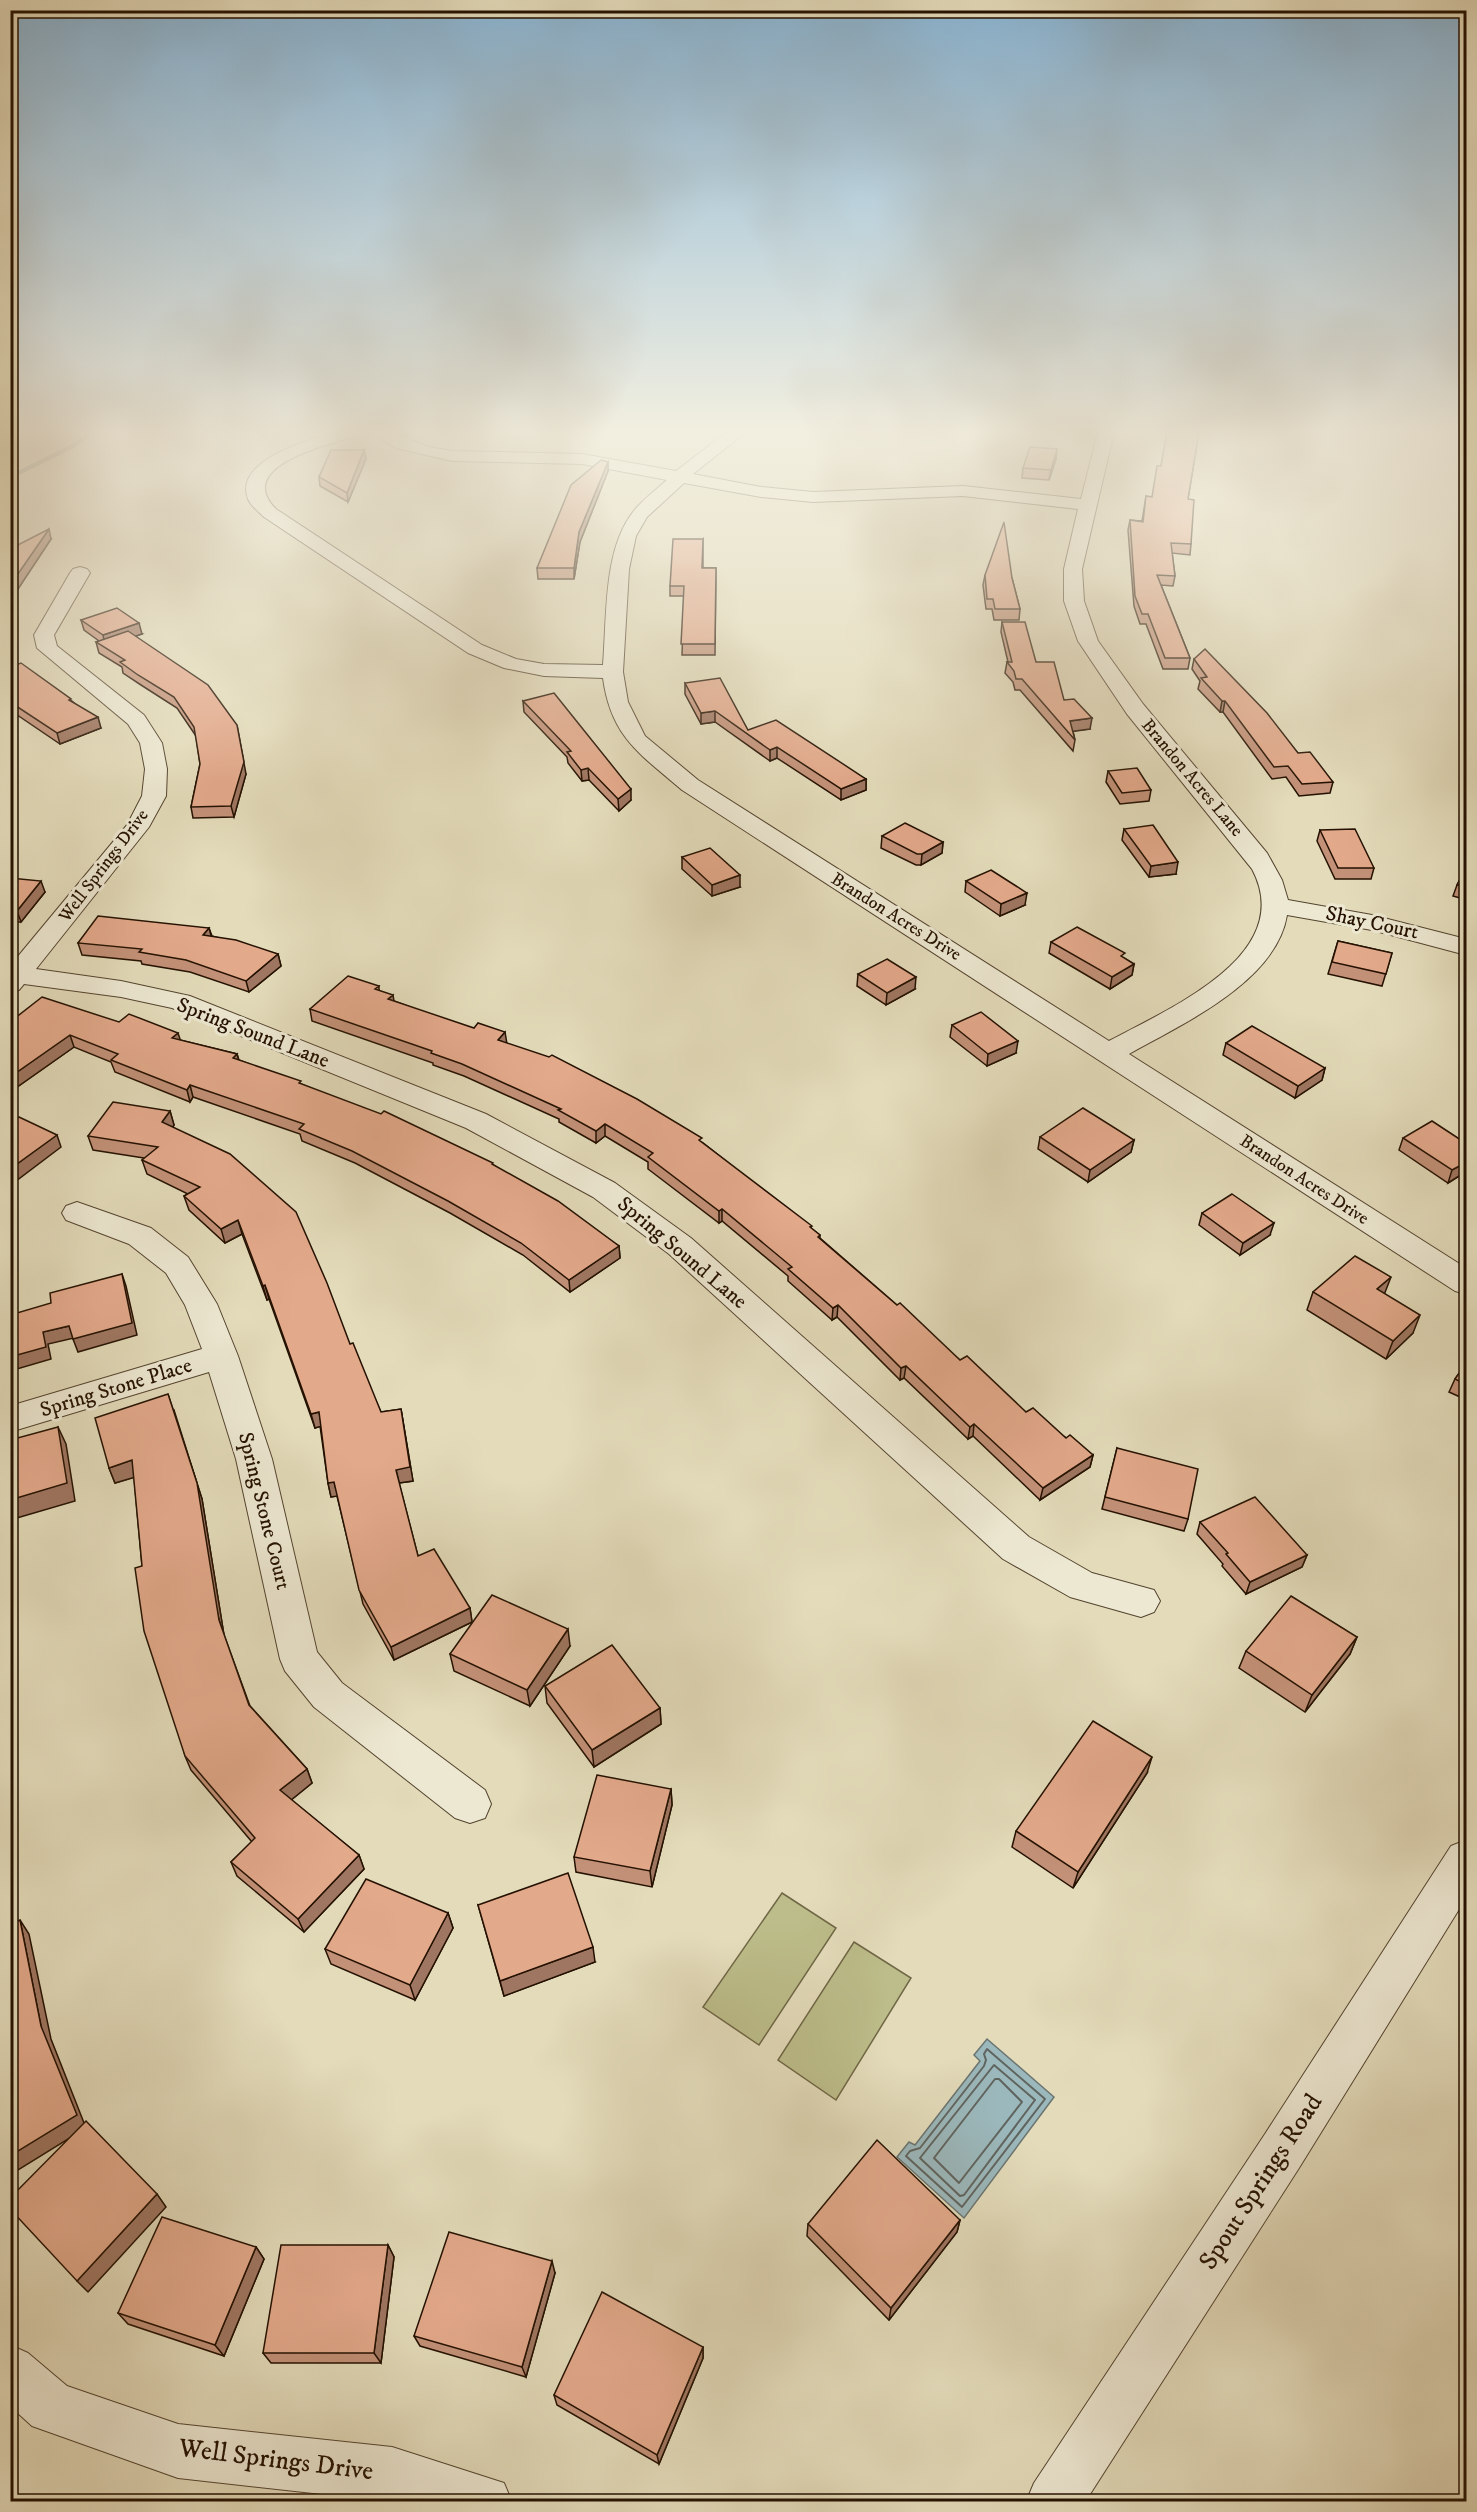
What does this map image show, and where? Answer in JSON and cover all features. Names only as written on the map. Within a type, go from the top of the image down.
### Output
[{"type":"street","points":[[325,549],[475,649],[511,664],[544,670],[613,672]]},
{"type":"street","name":"Brandon Acres Drive","points":[[624,549],[620,569],[613,672],[617,702],[636,739],[690,785],[1467,1283]]},
{"type":"street","name":"Brandon Acres Lane","points":[[1076,549],[1072,568],[1074,601],[1088,641],[1135,709],[1258,858],[1273,883],[1276,906],[1271,934],[1251,961],[1222,988],[1109,1053]]},
{"type":"street","name":"Well Springs Drive","points":[[15,979],[137,827],[154,796],[156,769],[151,743],[136,720],[47,648],[44,635],[80,573]]},
{"type":"street","name":"Shay Court","points":[[1276,906],[1338,914],[1391,925],[1467,947]]},
{"type":"street","name":"Spring Sound Lane","points":[[15,979],[121,989],[180,1002],[476,1121],[604,1190],[680,1246],[1016,1548],[1083,1586],[1141,1601]]},
{"type":"street","name":"Spring Stone Court","points":[[77,1213],[140,1236],[177,1265],[201,1304],[221,1356],[254,1459],[299,1659],[328,1695],[470,1804]]},
{"type":"street","name":"Spring Stone Place","points":[[10,1419],[221,1356]]},
{"type":"street","name":"Spout Springs Road","points":[[1053,2502],[1467,1860]]},
{"type":"street","name":"Well Springs Drive","points":[[10,2371],[51,2407],[178,2451],[392,2474],[485,2502]]},
{"type":"green space","points":[[782,1893],[836,1928],[759,2045],[703,2007]]},
{"type":"green space","points":[[854,1942],[911,1978],[836,2100],[778,2060]]},
{"type":"water","points":[[987,2039],[1054,2097],[964,2218],[897,2157],[909,2142],[915,2145],[980,2061],[974,2055]]},
{"type":"building","points":[[10,549],[35,549],[13,581],[10,581]]},
{"type":"building","points":[[545,549],[577,549],[574,568],[537,568]]},
{"type":"building","points":[[672,549],[703,549],[702,568],[716,568],[715,644],[681,644],[684,586],[670,586]]},
{"type":"building","points":[[994,549],[1008,549],[1020,609],[995,609],[993,599],[987,599],[985,575]]},
{"type":"building","points":[[1132,549],[1172,549],[1175,576],[1157,575],[1190,658],[1165,658],[1148,614],[1142,614],[1135,596]]},
{"type":"building","points":[[117,608],[139,623],[103,635],[81,620]]},
{"type":"building","points":[[1002,622],[1025,622],[1036,662],[1054,662],[1064,700],[1074,699],[1092,718],[1070,721],[1075,740],[1022,679],[1016,679],[1014,671],[1007,662],[1012,662]]},
{"type":"building","points":[[128,631],[208,685],[237,725],[244,762],[231,806],[191,807],[200,764],[194,727],[174,697],[138,675],[120,662],[125,660],[96,642]]},
{"type":"building","points":[[1205,649],[1267,713],[1298,753],[1310,752],[1333,782],[1302,784],[1288,766],[1274,767],[1225,701],[1222,701],[1201,678],[1207,677],[1194,659]]},
{"type":"building","points":[[21,663],[71,699],[69,700],[98,717],[57,733],[10,702],[10,697],[13,696],[10,693],[10,667]]},
{"type":"building","points":[[720,678],[748,730],[776,720],[866,779],[841,789],[777,747],[770,750],[715,711],[701,713],[685,683]]},
{"type":"building","points":[[554,693],[631,789],[618,799],[588,768],[581,770],[567,752],[571,751],[523,701]]},
{"type":"building","points":[[1137,768],[1151,790],[1122,793],[1108,771]]},
{"type":"building","points":[[905,823],[943,842],[922,854],[917,854],[882,836]]},
{"type":"building","points":[[1153,825],[1178,862],[1151,866],[1124,829]]},
{"type":"building","points":[[1355,829],[1374,868],[1338,868],[1320,830]]},
{"type":"building","points":[[710,848],[740,875],[712,885],[682,857]]},
{"type":"building","points":[[1467,866],[1467,887],[1457,885]]},
{"type":"building","points":[[991,870],[1027,893],[1001,904],[966,881]]},
{"type":"building","points":[[10,878],[41,881],[17,911],[10,910]]},
{"type":"building","points":[[98,916],[209,928],[203,935],[236,940],[278,954],[246,981],[186,960],[139,952],[142,949],[78,943]]},
{"type":"building","points":[[1077,927],[1125,953],[1121,956],[1134,964],[1112,977],[1051,942]]},
{"type":"building","points":[[1338,941],[1392,953],[1386,974],[1332,962]]},
{"type":"building","points":[[887,959],[916,977],[887,993],[858,974]]},
{"type":"building","points":[[348,976],[379,986],[375,989],[393,995],[388,999],[474,1028],[478,1023],[505,1032],[498,1040],[549,1057],[552,1055],[637,1099],[702,1138],[699,1140],[812,1226],[810,1227],[820,1235],[818,1237],[897,1305],[900,1303],[960,1360],[967,1356],[1026,1412],[1033,1408],[1066,1438],[1070,1435],[1093,1455],[1043,1488],[974,1424],[970,1427],[906,1366],[901,1368],[838,1305],[833,1308],[788,1269],[792,1267],[722,1209],[719,1211],[648,1157],[653,1153],[605,1124],[596,1131],[558,1110],[561,1109],[462,1064],[431,1053],[432,1051],[310,1009]]},
{"type":"building","points":[[42,997],[119,1022],[129,1014],[178,1033],[172,1038],[237,1054],[233,1058],[301,1081],[299,1083],[381,1114],[384,1111],[493,1163],[558,1201],[619,1246],[569,1280],[521,1243],[448,1201],[352,1151],[299,1129],[304,1124],[190,1085],[187,1090],[111,1060],[118,1054],[70,1035],[10,1077],[10,1022]]},
{"type":"building","points":[[981,1012],[1018,1041],[988,1054],[952,1025]]},
{"type":"building","points":[[1252,1026],[1325,1068],[1298,1086],[1226,1043]]},
{"type":"building","points":[[113,1102],[170,1111],[162,1122],[230,1154],[296,1212],[327,1283],[350,1344],[353,1343],[381,1412],[401,1409],[410,1467],[396,1470],[418,1556],[434,1549],[470,1608],[391,1647],[359,1590],[334,1482],[328,1483],[319,1412],[311,1414],[265,1285],[263,1286],[238,1220],[221,1229],[184,1196],[200,1187],[142,1160],[158,1147],[88,1136]]},
{"type":"building","points":[[1083,1108],[1134,1140],[1090,1170],[1040,1137]]},
{"type":"building","points":[[19,1117],[57,1135],[10,1169],[10,1123]]},
{"type":"building","points":[[1432,1121],[1467,1144],[1467,1162],[1452,1170],[1403,1138]]},
{"type":"building","points":[[1232,1194],[1274,1223],[1243,1243],[1202,1213]]},
{"type":"building","points":[[1355,1256],[1391,1277],[1377,1289],[1420,1315],[1393,1341],[1313,1292]]},
{"type":"building","points":[[122,1274],[132,1323],[73,1339],[69,1326],[43,1332],[46,1347],[10,1357],[10,1315],[51,1303],[50,1293]]},
{"type":"building","points":[[1467,1362],[1467,1385],[1455,1379]]},
{"type":"building","points":[[168,1394],[197,1483],[219,1620],[249,1705],[307,1769],[280,1790],[359,1855],[298,1919],[231,1862],[255,1838],[185,1756],[144,1631],[135,1568],[142,1566],[132,1460],[109,1468],[95,1418]]},
{"type":"building","points":[[58,1427],[67,1483],[10,1500],[10,1440]]},
{"type":"building","points":[[1117,1448],[1198,1469],[1188,1519],[1105,1497]]},
{"type":"building","points":[[1255,1497],[1307,1555],[1250,1582],[1200,1522]]},
{"type":"building","points":[[492,1595],[568,1629],[527,1690],[450,1654]]},
{"type":"building","points":[[1291,1596],[1357,1637],[1312,1695],[1246,1651]]},
{"type":"building","points":[[612,1645],[660,1708],[592,1750],[545,1686]]},
{"type":"building","points":[[1093,1721],[1152,1757],[1078,1872],[1016,1831]]},
{"type":"building","points":[[597,1775],[671,1789],[650,1871],[574,1857]]},
{"type":"building","points":[[568,1873],[593,1947],[500,1981],[478,1905]]},
{"type":"building","points":[[366,1879],[448,1913],[410,1985],[325,1949]]},
{"type":"building","points":[[20,1920],[41,2026],[77,2115],[10,2156],[10,1924]]},
{"type":"building","points":[[86,2121],[157,2194],[77,2281],[10,2209],[10,2198]]},
{"type":"building","points":[[877,2140],[960,2220],[891,2308],[808,2224]]},
{"type":"building","points":[[162,2217],[256,2247],[215,2345],[118,2313]]},
{"type":"building","points":[[449,2232],[552,2261],[522,2367],[414,2336]]},
{"type":"building","points":[[281,2245],[388,2245],[374,2353],[263,2353]]},
{"type":"building","points":[[602,2292],[703,2347],[657,2455],[554,2395]]}]
